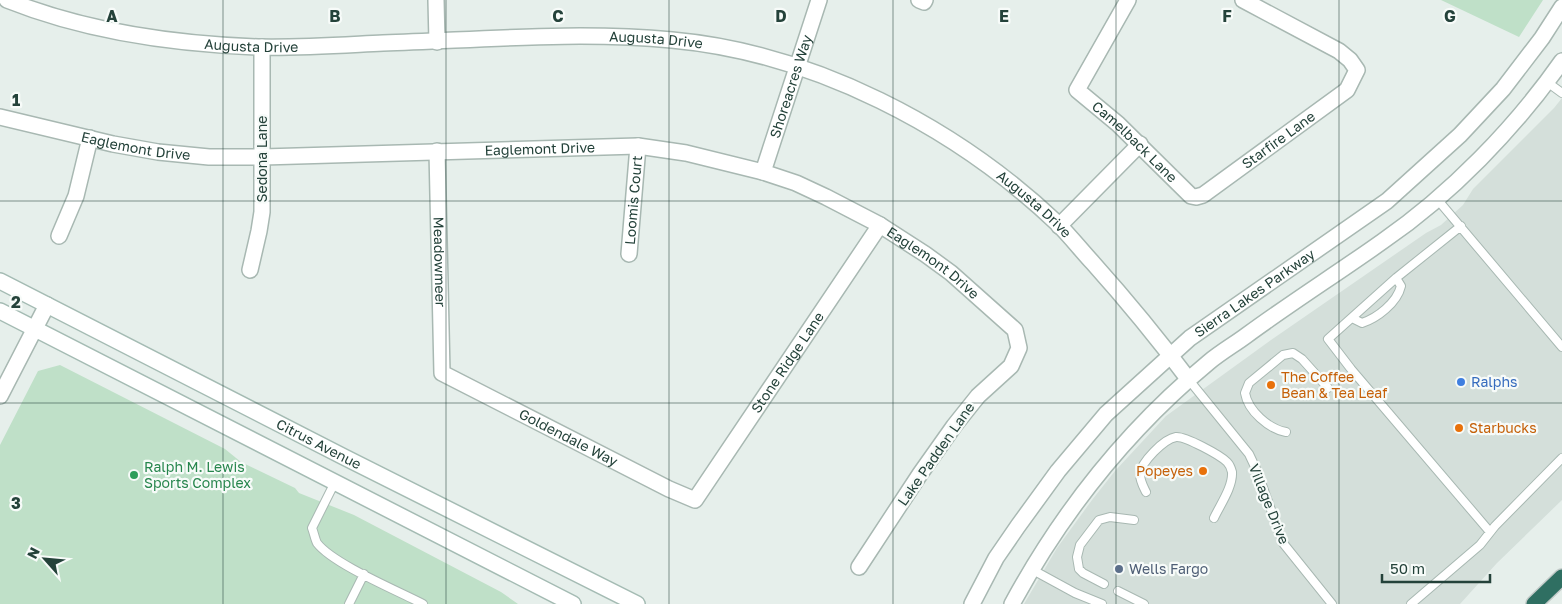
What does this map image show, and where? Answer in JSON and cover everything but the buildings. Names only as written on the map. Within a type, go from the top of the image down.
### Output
[{"type":"highway","points":[[1534,604],[1562,576]]},
{"type":"street","name":"Augusta Drive","points":[[7,0],[52,16],[96,28],[195,44],[262,47],[530,38],[623,37],[674,40],[717,46],[766,58],[873,98],[904,113],[944,137],[1006,180],[1059,226],[1106,278],[1189,380]]},
{"type":"street","points":[[436,0],[437,42]]},
{"type":"street","name":"Shoreacres Way","points":[[764,172],[819,0]]},
{"type":"street","name":"Camelback Lane","points":[[1128,0],[1077,90],[1140,144],[1191,196]]},
{"type":"street","name":"Starfire Lane","points":[[1191,196],[1203,195],[1347,90],[1357,70],[1350,60],[1339,51],[1243,0]]},
{"type":"street","name":"Sierra Lakes Parkway","points":[[972,604],[1008,541],[1058,471],[1106,414],[1198,333],[1387,201],[1460,135],[1503,89],[1542,38],[1562,7]]},
{"type":"street","name":"Sedona Lane","points":[[250,270],[262,212],[262,47]]},
{"type":"street","name":"Sierra Lakes Parkway","points":[[1012,604],[1031,569],[1064,518],[1095,477],[1136,431],[1210,362],[1384,240],[1437,199],[1507,129],[1547,82],[1562,61]]},
{"type":"street","name":"Eaglemont Drive","points":[[0,117],[158,152],[209,156],[263,158],[638,146],[686,153],[764,172],[796,183],[880,225],[951,273],[1014,330],[1019,348]]},
{"type":"street","points":[[60,236],[76,196],[90,138]]},
{"type":"street","points":[[1059,226],[1140,144]]},
{"type":"street","name":"Loomis Court","points":[[629,254],[638,146]]},
{"type":"street","name":"Meadowmeer","points":[[437,151],[442,373]]},
{"type":"street","name":"Stone Ridge Lane","points":[[695,500],[880,225]]},
{"type":"street","name":"Citrus Avenue","points":[[0,280],[637,604]]},
{"type":"street","points":[[0,396],[47,305]]},
{"type":"street","name":"Citrus Avenue","points":[[0,311],[574,604]]},
{"type":"street","name":"Lake Padden Lane","points":[[859,567],[954,426],[978,396],[1011,366],[1019,348]]},
{"type":"street","name":"Goldendale Way","points":[[442,373],[669,490],[695,500]]},
{"type":"lane","points":[[1547,82],[1562,93]]},
{"type":"lane","points":[[1437,199],[1562,347]]},
{"type":"lane","points":[[1461,226],[1396,278],[1328,339],[1351,369],[1490,532]]},
{"type":"lane","points":[[1352,318],[1362,323],[1371,320],[1387,307],[1400,293],[1401,286],[1396,278]]},
{"type":"lane","points":[[1286,432],[1276,430],[1267,425],[1249,404],[1245,393],[1249,382],[1283,356],[1293,353],[1302,358],[1328,388]]},
{"type":"lane","name":"Village Drive","points":[[1189,380],[1248,454],[1257,470],[1283,543],[1332,604]]},
{"type":"lane","points":[[1146,492],[1140,475],[1146,461],[1165,441],[1175,437],[1185,438],[1224,459],[1231,468],[1231,480],[1214,518]]},
{"type":"lane","points":[[1410,604],[1480,544],[1562,458]]},
{"type":"lane","points":[[336,482],[312,528],[316,542],[326,552],[344,564],[423,604]]},
{"type":"lane","points":[[1104,584],[1079,569],[1076,558],[1080,545],[1099,520],[1110,517],[1134,520]]},
{"type":"lane","points":[[1031,569],[1075,593],[1102,604]]},
{"type":"lane","points":[[349,604],[364,574]]},
{"type":"lane","points":[[1118,591],[1144,604]]},
{"type":"shaded area","points":[[1562,98],[1562,500],[1497,563],[1460,604],[1024,604],[1057,548],[1092,500],[1115,471],[1166,416],[1271,340],[1426,233],[1441,225],[1463,205],[1473,189]]},
{"type":"green space","points":[[1441,0],[1543,0],[1519,37]]},
{"type":"green space","name":"Ralph M. Lewis Sports Complex","points":[[60,365],[225,449],[241,462],[295,488],[299,493],[354,515],[501,592],[518,604],[0,604],[0,445],[38,371]]},
{"type":"place","name":"Ralphs","points":[[1461,382]]},
{"type":"place","name":"The Coffee Bean & Tea Leaf","points":[[1271,385]]},
{"type":"place","name":"Starbucks","points":[[1459,428]]},
{"type":"place","name":"Popeyes","points":[[1203,471]]},
{"type":"place","name":"Ralph M. Lewis Sports Complex","points":[[134,475]]},
{"type":"place","name":"Wells Fargo","points":[[1119,569]]}]
